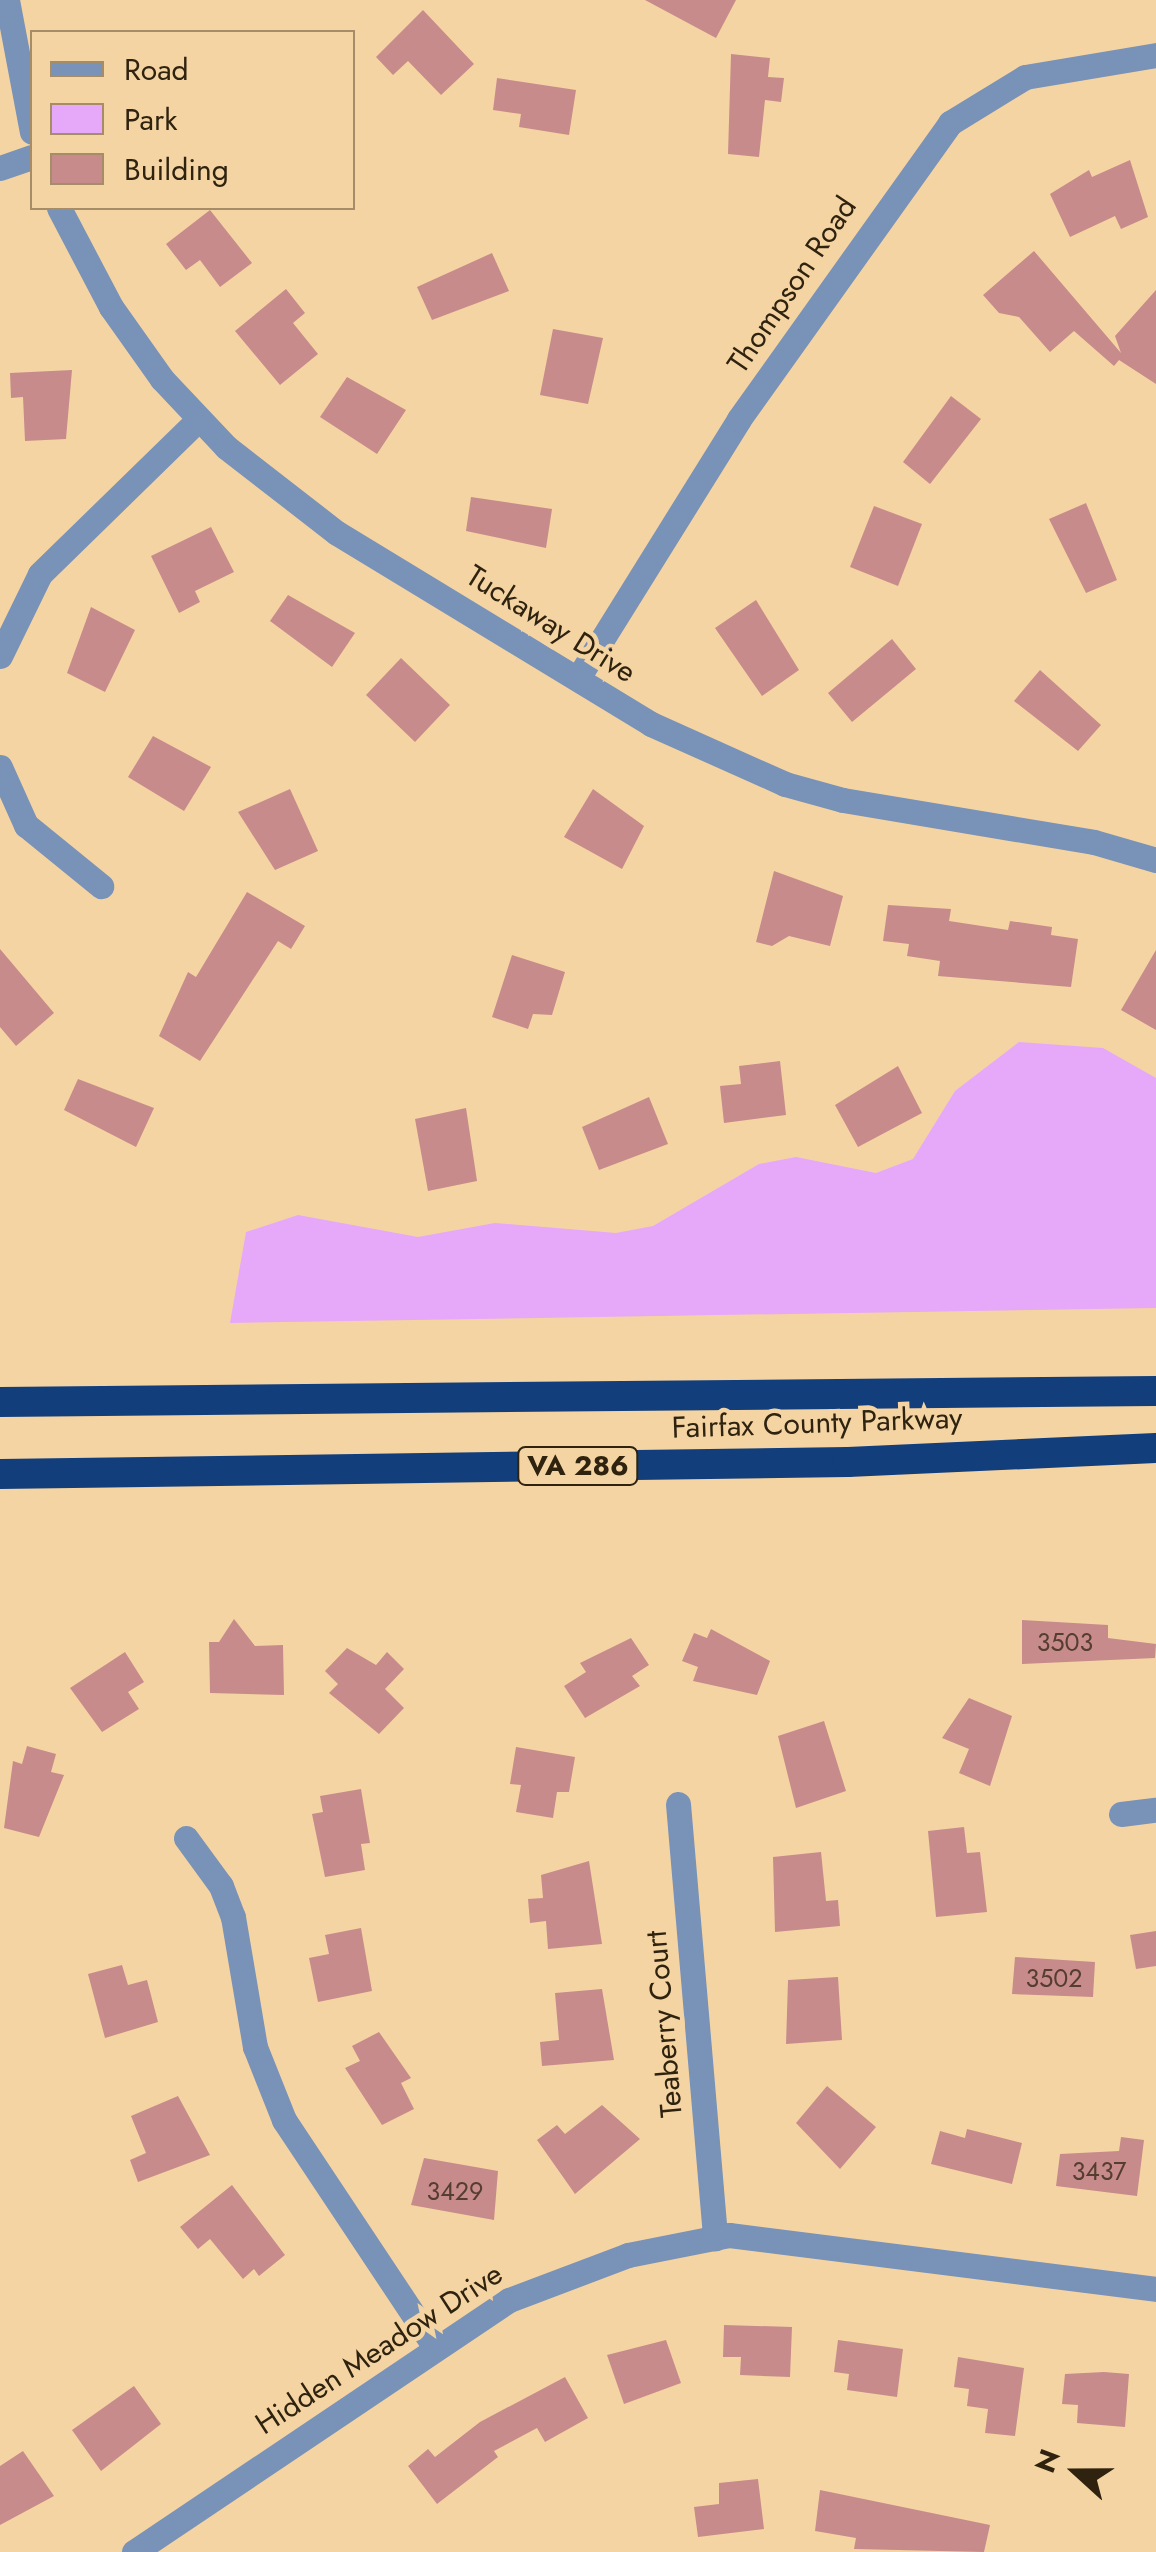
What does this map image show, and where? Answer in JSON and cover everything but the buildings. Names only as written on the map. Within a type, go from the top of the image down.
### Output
[{"type":"highway","name":"Fairfax County Parkway","points":[[0,1402],[1156,1391]]},
{"type":"highway","name":"Fairfax County Parkway","points":[[0,1474],[848,1462],[1156,1448]]},
{"type":"street","points":[[6,0],[30,122]]},
{"type":"street","name":"Thompson Road","points":[[578,678],[740,418],[950,123],[1026,77],[1156,54]]},
{"type":"street","points":[[0,168],[30,158]]},
{"type":"street","name":"Tuckaway Drive","points":[[60,210],[111,307],[198,420],[298,507],[578,678],[681,739],[785,784],[1156,860]]},
{"type":"street","points":[[0,656],[40,574],[198,420]]},
{"type":"street","points":[[0,767],[26,825],[101,886]]},
{"type":"street","name":"Teaberry Court","points":[[678,1804],[714,2238]]},
{"type":"street","points":[[1121,1814],[1156,1810]]},
{"type":"street","points":[[186,1838],[221,1886],[233,1917],[255,2047],[284,2120],[434,2347]]},
{"type":"street","name":"Hidden Meadow Drive","points":[[134,2552],[434,2347],[567,2274],[714,2238],[838,2244],[1156,2289]]},
{"type":"green space","points":[[1019,1042],[1103,1048],[1156,1078],[1156,1308],[230,1323],[246,1232],[298,1215],[418,1237],[495,1223],[616,1233],[653,1226],[759,1164],[796,1157],[876,1173],[913,1159],[955,1091]]}]
